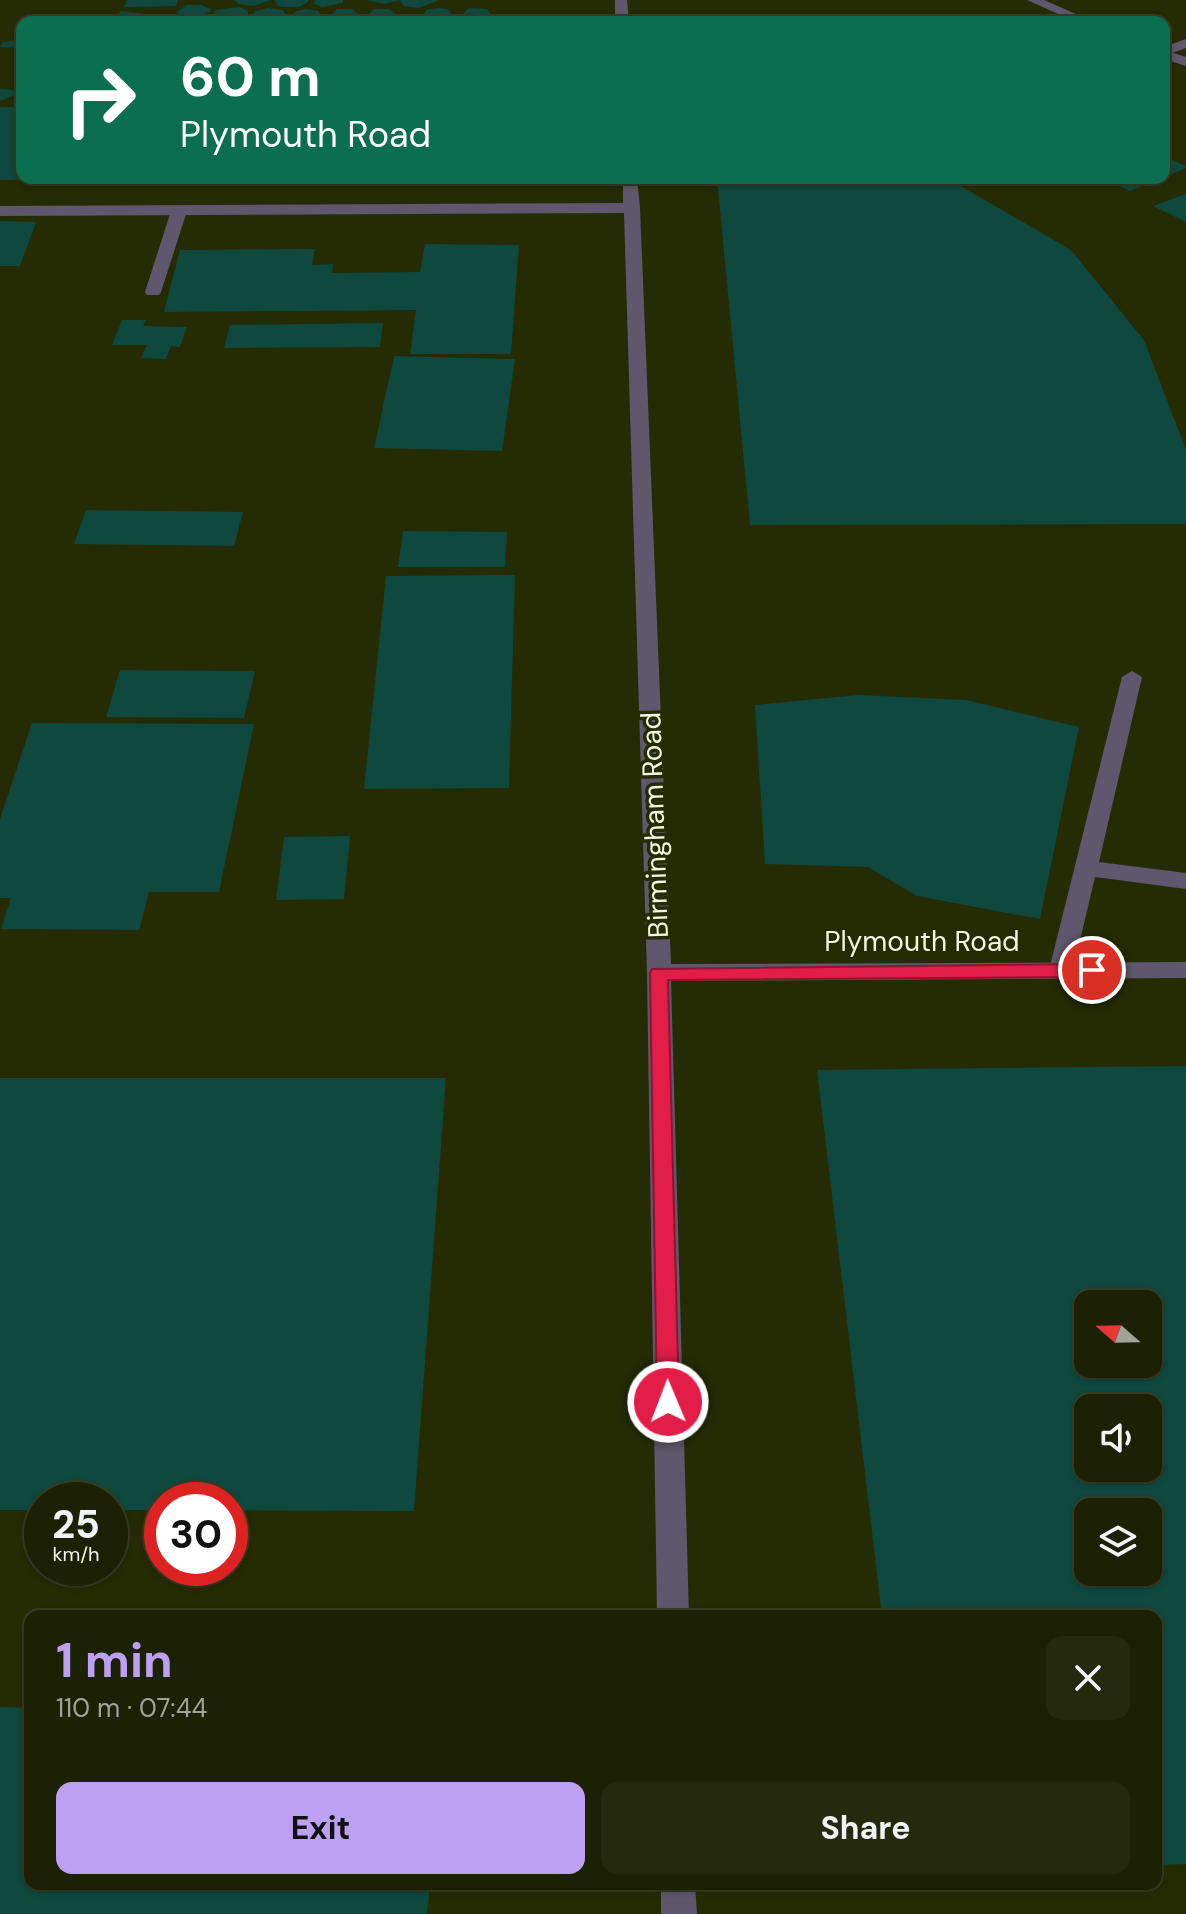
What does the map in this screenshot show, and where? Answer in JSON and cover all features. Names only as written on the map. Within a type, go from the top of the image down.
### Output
[{"type":"street","points":[[1033,0],[1072,16]]},
{"type":"street","name":"Birmingham Road","points":[[630,184],[659,973],[673,1610]]},
{"type":"street","points":[[0,211],[632,208]]},
{"type":"street","points":[[153,292],[179,211]]},
{"type":"street","points":[[1061,970],[1132,677]]},
{"type":"street","points":[[1086,868],[1186,881]]},
{"type":"street","name":"Plymouth Road","points":[[659,973],[1186,970]]},
{"type":"street","points":[[678,1890],[679,1914]]},
{"type":"building","points":[[127,0],[178,0],[176,6],[124,7]]},
{"type":"building","points":[[234,0],[271,0],[253,6]]},
{"type":"building","points":[[274,0],[308,2],[299,7],[284,7],[278,6]]},
{"type":"building","points":[[315,0],[343,0],[343,3],[322,7],[314,4]]},
{"type":"building","points":[[366,0],[400,0],[384,4]]},
{"type":"building","points":[[400,0],[439,0],[419,8],[404,6]]},
{"type":"building","points":[[186,5],[211,9],[198,16],[176,13]]},
{"type":"building","points":[[239,7],[248,14],[213,16],[216,10]]},
{"type":"building","points":[[268,8],[283,10],[286,16],[252,16],[255,11]]},
{"type":"building","points":[[469,8],[487,9],[490,14],[485,16],[462,15]]},
{"type":"building","points":[[306,9],[318,11],[321,16],[292,16],[294,12]]},
{"type":"building","points":[[337,9],[352,9],[361,16],[330,16]]},
{"type":"building","points":[[374,9],[389,9],[399,16],[366,16]]},
{"type":"building","points":[[448,9],[452,14],[423,15],[426,10]]},
{"type":"building","points":[[121,11],[164,16],[116,16]]},
{"type":"building","points":[[16,40],[16,47],[0,47],[3,42]]},
{"type":"building","points":[[0,89],[13,90],[15,95],[0,101]]},
{"type":"building","points":[[0,107],[16,107],[16,180],[0,180]]},
{"type":"building","points":[[1170,159],[1186,166],[1170,175]]},
{"type":"building","points":[[128,184],[495,184],[127,186]]},
{"type":"building","points":[[718,184],[957,184],[1071,250],[1144,340],[1186,450],[1186,524],[750,525]]},
{"type":"building","points":[[1115,184],[1147,184],[1130,191]]},
{"type":"building","points":[[1186,194],[1186,222],[1153,206]]},
{"type":"building","points":[[0,221],[36,222],[20,266],[0,266]]},
{"type":"building","points":[[425,244],[519,245],[511,354],[410,354],[416,310],[164,312],[180,250],[315,249],[312,265],[333,264],[332,273],[420,272]]},
{"type":"building","points":[[122,320],[146,320],[143,326],[187,327],[180,347],[171,346],[166,359],[141,358],[147,345],[112,345]]},
{"type":"building","points":[[383,323],[380,347],[224,348],[230,325]]},
{"type":"building","points":[[394,356],[515,359],[502,451],[374,448]]},
{"type":"building","points":[[86,510],[243,512],[234,546],[74,544]]},
{"type":"building","points":[[403,531],[507,532],[505,567],[398,567]]},
{"type":"building","points":[[515,575],[509,788],[364,789],[386,576]]},
{"type":"building","points":[[120,670],[255,671],[244,718],[106,717]]},
{"type":"building","points":[[859,695],[966,700],[1079,727],[1040,919],[917,896],[868,867],[765,864],[755,705]]},
{"type":"building","points":[[32,723],[254,724],[219,892],[149,892],[139,930],[1,929],[11,898],[0,898],[0,819]]},
{"type":"building","points":[[350,836],[344,899],[276,900],[284,837]]},
{"type":"building","points":[[1186,1066],[1186,1864],[1162,1865],[1162,1610],[881,1610],[817,1070]]},
{"type":"building","points":[[0,1078],[446,1078],[414,1511],[248,1510],[248,1482],[144,1482],[144,1510],[128,1510],[128,1482],[24,1482],[24,1510],[0,1510]]},
{"type":"building","points":[[0,1707],[24,1708],[24,1890],[429,1890],[427,1914],[0,1914]]},
{"type":"route","points":[[668,1402],[659,973],[1092,970]]}]
